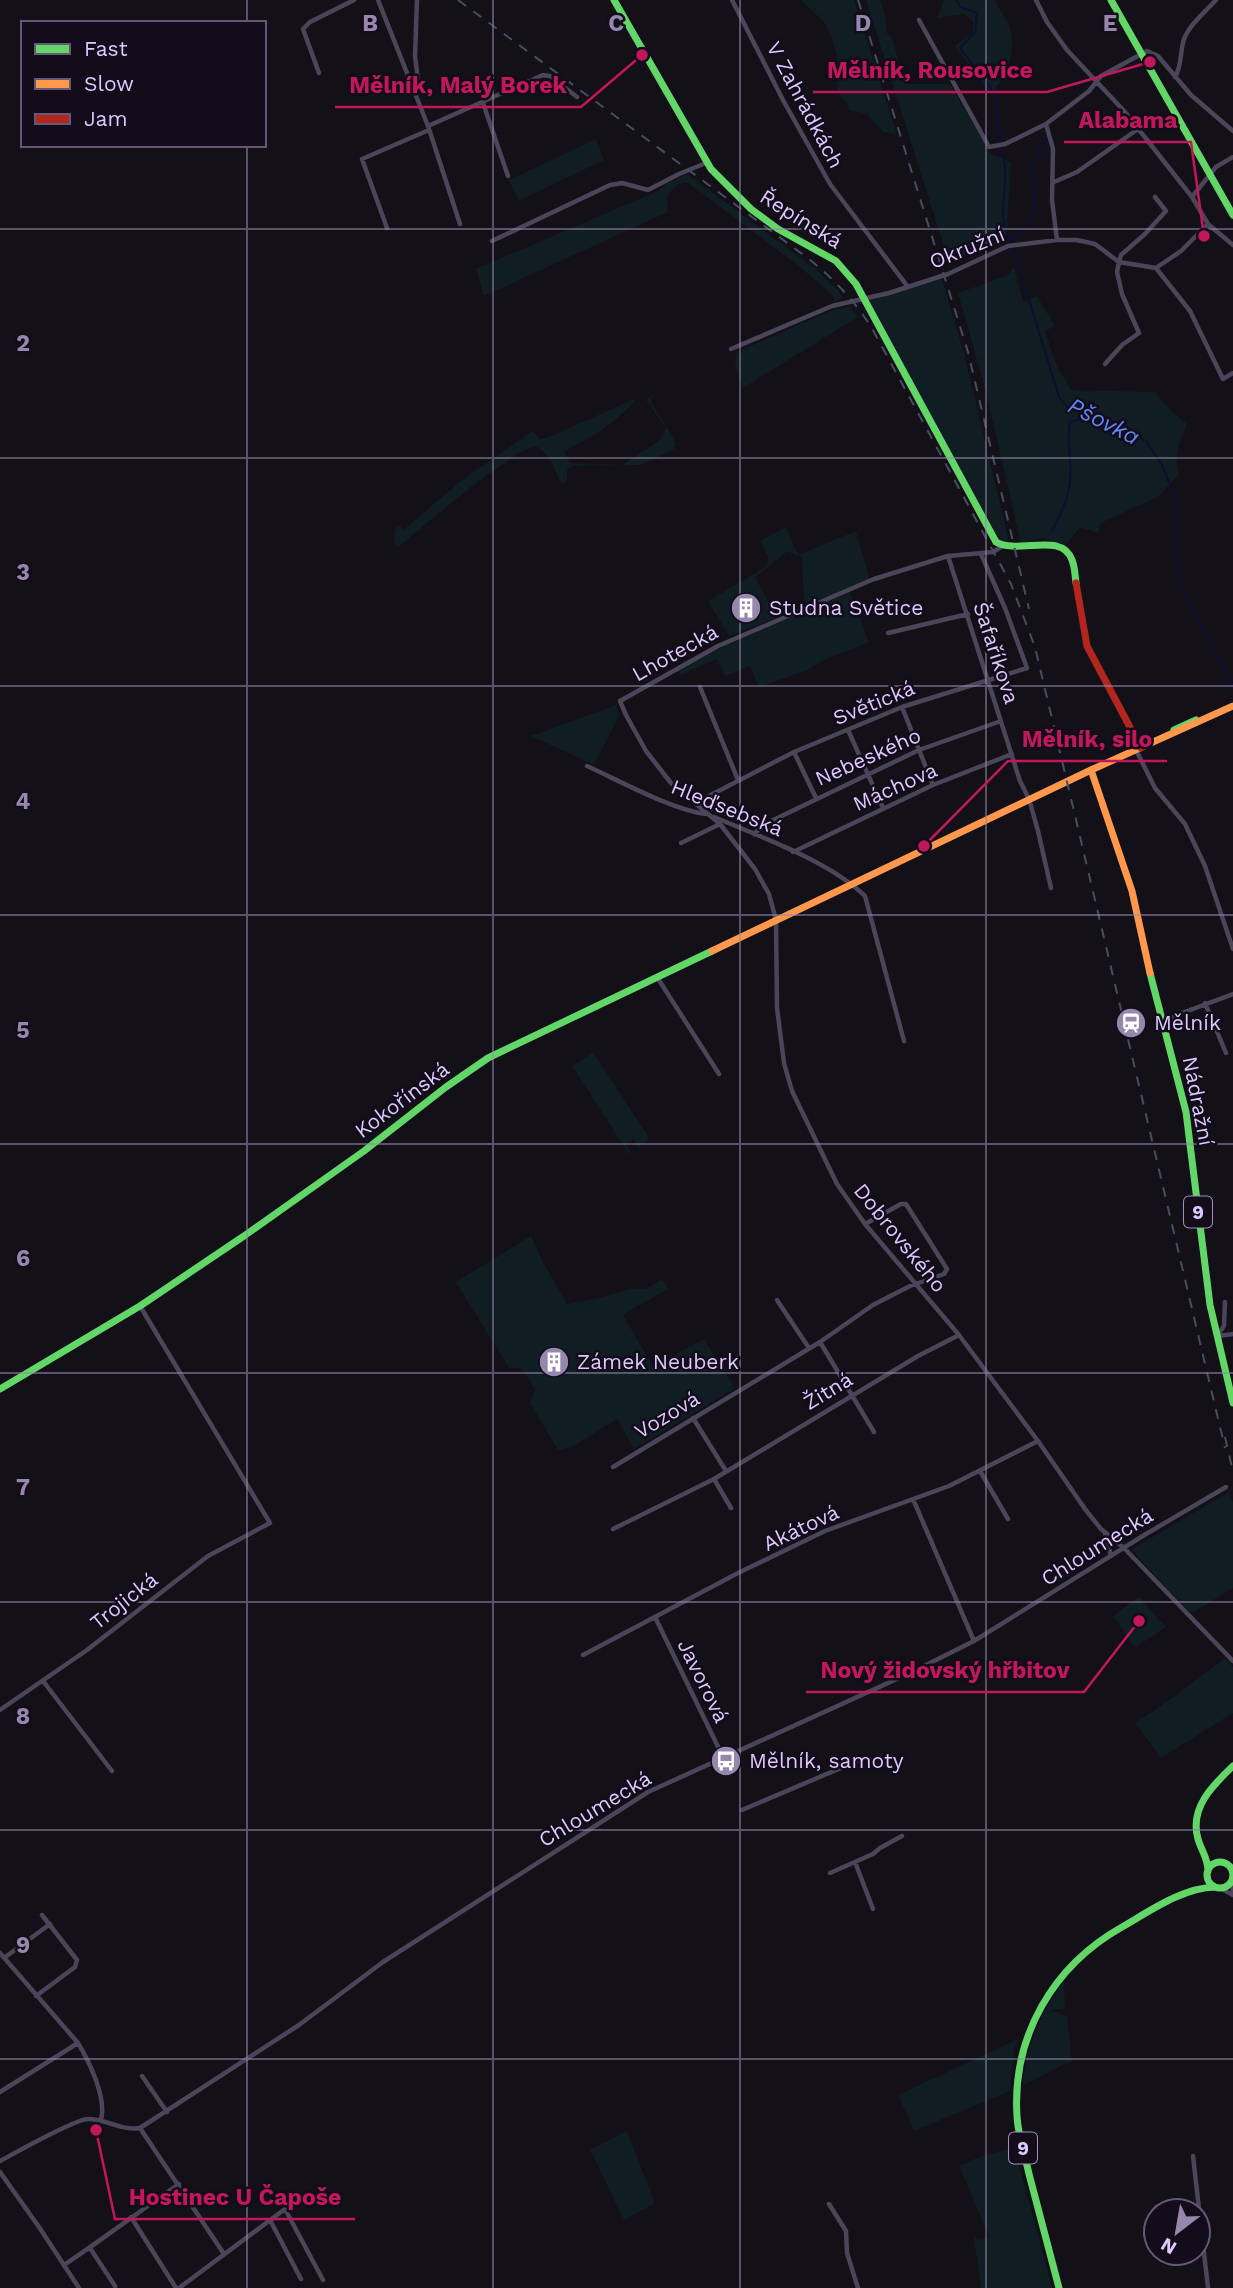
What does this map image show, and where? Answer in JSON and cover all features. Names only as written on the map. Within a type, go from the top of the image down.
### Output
[{"type":"main road","name":"Řepínská","points":[[614,0],[663,82],[706,163],[751,209],[778,229],[836,261],[850,275],[993,538],[1001,547]]},
{"type":"main road","points":[[1111,0],[1233,215]]},
{"type":"main road","points":[[1001,547],[1046,542],[1067,551],[1072,558],[1087,646],[1141,748]]},
{"type":"main road","name":"Kokořínská","points":[[0,1389],[140,1306],[364,1151],[488,1058],[1029,799],[1233,706]]},
{"type":"main road","name":"Nádražní","points":[[1091,770],[1132,891],[1186,1112],[1210,1305],[1233,1404]]},
{"type":"main road","points":[[1217,1887],[1209,1882],[1197,1829],[1199,1808],[1210,1789],[1233,1766]]},
{"type":"main road","points":[[1204,1852],[1230,1868],[1232,1879]]},
{"type":"main road","name":"9","points":[[1195,1891],[1214,1864],[1219,1863]]},
{"type":"main road","name":"9","points":[[1059,2288],[1018,2123],[1017,2080],[1026,2037],[1038,2008],[1070,1964],[1115,1930],[1195,1891],[1208,1886],[1228,1885],[1232,1879]]},
{"type":"street","points":[[319,73],[303,29],[310,22],[354,0]]},
{"type":"street","points":[[378,0],[428,128],[460,224]]},
{"type":"street","points":[[416,0],[415,56],[419,88],[416,96]]},
{"type":"street","name":"V Zahrádkách","points":[[733,0],[783,100],[830,184],[908,287]]},
{"type":"street","points":[[1036,0],[1057,37],[1138,129],[1192,197],[1208,224],[1233,245]]},
{"type":"street","points":[[1175,77],[1179,71],[1184,40],[1191,27],[1216,0]]},
{"type":"street","points":[[919,20],[989,147],[1005,144],[1046,124],[1101,76],[1147,51],[1154,53],[1191,95],[1233,131]]},
{"type":"street","points":[[387,228],[362,159],[545,75],[577,97]]},
{"type":"street","points":[[483,103],[508,176]]},
{"type":"street","points":[[1046,124],[1053,149],[1052,200],[1057,240]]},
{"type":"street","points":[[1054,182],[1077,172],[1138,129]]},
{"type":"street","points":[[1192,197],[1216,167],[1233,158]]},
{"type":"street","points":[[492,241],[610,185],[622,183],[648,190],[706,163]]},
{"type":"street","points":[[1105,364],[1122,345],[1139,333],[1122,294],[1117,272],[1121,255],[1166,211],[1155,197]]},
{"type":"street","points":[[1208,224],[1181,251],[1156,268],[1190,311],[1223,379],[1233,373]]},
{"type":"street","name":"Okružní","points":[[731,349],[832,306],[908,287],[962,269],[1008,246],[1077,240],[1095,244],[1119,262],[1156,268]]},
{"type":"street","name":"Lhotecká","points":[[709,814],[670,783],[646,751],[620,701],[718,646],[874,579],[948,556],[981,554],[996,551],[1001,547]]},
{"type":"street","name":"Světická","points":[[709,814],[703,806],[705,799],[794,752],[902,707],[1027,668],[1006,608],[981,554]]},
{"type":"street","name":"Šafaříkova","points":[[948,556],[1020,781],[1029,799],[1051,888]]},
{"type":"street","points":[[888,633],[968,614]]},
{"type":"street","points":[[700,687],[738,780]]},
{"type":"street","points":[[902,707],[933,785]]},
{"type":"street","name":"Nebeského","points":[[754,834],[765,824],[867,773],[919,750],[1001,721]]},
{"type":"street","points":[[848,730],[883,808]]},
{"type":"street","points":[[1141,748],[1155,788],[1185,824],[1205,866],[1233,949]]},
{"type":"street","points":[[794,752],[816,797]]},
{"type":"street","name":"Máchova","points":[[793,852],[933,785],[1012,754]]},
{"type":"street","name":"Hleďsebská","points":[[587,766],[666,801],[697,813],[709,814],[754,834],[852,884]]},
{"type":"street","name":"Dobrovského","points":[[709,814],[755,869],[769,894],[776,920],[776,1008],[784,1063],[792,1091],[837,1184],[864,1224],[959,1335],[1038,1441],[1085,1510],[1233,1661]]},
{"type":"street","points":[[681,843],[720,824]]},
{"type":"street","points":[[852,884],[865,896],[904,1041]]},
{"type":"street","points":[[657,977],[719,1074]]},
{"type":"street","points":[[1163,1020],[1233,994]]},
{"type":"street","points":[[1205,1003],[1226,1054]]},
{"type":"street","name":"Vozová","points":[[613,1467],[820,1342],[873,1305],[944,1273],[947,1269],[908,1206],[901,1204],[864,1224]]},
{"type":"street","points":[[777,1300],[809,1348]]},
{"type":"street","points":[[1217,1336],[1224,1326],[1225,1302]]},
{"type":"street","name":"Trojická","points":[[0,1710],[43,1681],[208,1556],[271,1523],[140,1306]]},
{"type":"street","points":[[1217,1336],[1233,1334]]},
{"type":"street","name":"Žitná","points":[[613,1529],[714,1479],[852,1395],[959,1335]]},
{"type":"street","points":[[820,1342],[874,1432]]},
{"type":"street","points":[[1224,1368],[1233,1367]]},
{"type":"street","points":[[693,1418],[726,1471]]},
{"type":"street","name":"Akátová","points":[[583,1655],[738,1573],[825,1531],[949,1486],[1038,1441]]},
{"type":"street","points":[[980,1471],[1007,1519]]},
{"type":"street","points":[[714,1479],[731,1508]]},
{"type":"street","name":"Chloumecká","points":[[140,2128],[299,2025],[383,1962],[649,1792],[974,1641],[1226,1487]]},
{"type":"street","points":[[913,1499],[974,1641]]},
{"type":"street","name":"Dobrovského","points":[[1105,1532],[1111,1556]]},
{"type":"street","name":"Javorová","points":[[655,1617],[723,1759]]},
{"type":"street","points":[[43,1681],[113,1771]]},
{"type":"street","points":[[742,1810],[862,1759]]},
{"type":"street","points":[[830,1873],[902,1836]]},
{"type":"street","points":[[855,1862],[873,1909]]},
{"type":"street","points":[[1217,1887],[1233,1894],[1232,1879]]},
{"type":"street","points":[[36,1996],[75,1967],[77,1960],[42,1914]]},
{"type":"street","points":[[50,1924],[2,1956],[78,2043],[91,2069],[103,2108],[101,2120]]},
{"type":"street","points":[[0,2092],[78,2043]]},
{"type":"street","points":[[142,2076],[167,2112]]},
{"type":"street","points":[[0,2161],[82,2119],[101,2120],[122,2128],[140,2128],[224,2254]]},
{"type":"street","points":[[1193,2156],[1208,2288]]},
{"type":"street","points":[[0,2172],[79,2288]]},
{"type":"street","points":[[64,2265],[179,2184]]},
{"type":"street","points":[[829,2204],[846,2231],[847,2253],[858,2288]]},
{"type":"street","points":[[131,2217],[178,2288],[285,2209],[323,2280]]},
{"type":"street","points":[[270,2220],[301,2279]]},
{"type":"street","points":[[90,2248],[115,2286]]},
{"type":"shaded area","points":[[801,0],[854,0],[897,135],[883,132],[867,114],[850,110],[837,89],[838,61],[832,37],[824,22]]},
{"type":"shaded area","points":[[866,0],[880,0],[887,33],[893,41],[905,84],[950,84],[990,153],[1011,162],[1006,242],[948,259]]},
{"type":"shaded area","points":[[944,0],[995,0],[1009,25],[1012,44],[1009,62],[992,95],[955,46],[972,33],[974,23],[965,14],[937,18]]},
{"type":"shaded area","points":[[596,139],[604,160],[519,201],[509,181],[511,179]]},
{"type":"shaded area","points":[[687,174],[817,270],[843,298],[835,302],[832,295],[800,267],[687,182],[677,185],[667,196],[668,212],[484,296],[476,269],[660,190],[666,184]]},
{"type":"shaded area","points":[[1014,267],[1023,301],[1037,296],[1055,326],[1045,331],[1057,366],[1071,390],[1156,392],[1167,407],[1187,424],[1177,455],[1179,474],[1159,496],[1101,523],[1098,533],[1080,527],[1066,545],[1040,538],[1021,544],[986,392],[958,293],[1008,275]]},
{"type":"shaded area","points":[[942,279],[964,353],[1009,541],[1005,544],[999,542],[868,301]]},
{"type":"shaded area","points":[[851,307],[858,317],[743,388],[735,363],[737,352],[832,310]]},
{"type":"shaded area","points":[[654,394],[651,399],[676,444],[674,449],[641,465],[572,466],[567,470],[567,481],[561,484],[548,457],[535,446],[519,453],[472,486],[398,547],[394,543],[395,530],[399,526],[403,530],[461,481],[532,431],[540,439],[549,437],[634,399],[636,400],[611,423],[564,451],[570,463],[622,465],[660,440],[666,428],[646,400]]},
{"type":"shaded area","points":[[786,527],[798,555],[856,531],[870,580],[801,607],[804,603],[802,557],[788,551],[755,577],[777,618],[729,636],[708,601],[767,566],[768,556],[760,541]]},
{"type":"shaded area","points":[[850,592],[869,642],[824,660],[808,670],[759,687],[750,666],[725,676],[717,659],[681,675],[678,670],[713,651]]},
{"type":"shaded area","points":[[616,705],[620,714],[594,765],[531,736]]},
{"type":"shaded area","points":[[593,1052],[648,1136],[649,1139],[638,1148],[634,1139],[626,1144],[631,1153],[629,1154],[572,1066]]},
{"type":"shaded area","points":[[531,1236],[567,1304],[629,1289],[645,1289],[662,1279],[668,1289],[623,1315],[653,1366],[704,1339],[735,1388],[634,1449],[617,1419],[572,1447],[558,1450],[530,1403],[535,1389],[521,1368],[509,1368],[456,1282]]},
{"type":"shaded area","points":[[1229,1492],[1233,1502],[1233,1588],[1192,1613],[1132,1549]]},
{"type":"shaded area","points":[[1139,1597],[1166,1627],[1135,1648],[1113,1616]]},
{"type":"shaded area","points":[[1225,1658],[1233,1667],[1233,1713],[1161,1758],[1135,1723]]},
{"type":"shaded area","points":[[1064,1981],[1065,2009],[1050,2010],[1067,2016],[1072,2062],[1023,2086],[1027,2057],[1036,2030]]},
{"type":"shaded area","points":[[1018,2039],[1014,2050],[1010,2091],[914,2131],[898,2095]]},
{"type":"shaded area","points":[[627,2131],[655,2203],[624,2220],[590,2150]]},
{"type":"shaded area","points":[[1014,2147],[1052,2288],[981,2288],[974,2238],[986,2239],[989,2236],[959,2166]]},
{"type":"waterway","name":"Pšovka","points":[[956,0],[960,7],[977,13],[975,32],[960,48],[996,95],[1000,143]]},
{"type":"waterway","points":[[1012,239],[1021,233],[1033,216],[1035,196],[1031,168],[1047,135]]},
{"type":"waterway","name":"Pšovka","points":[[1001,148],[1005,171],[1003,216],[1012,243]]},
{"type":"waterway","name":"Pšovka","points":[[1013,248],[1059,397],[1067,407],[1094,414],[1146,441],[1162,465],[1176,499],[1176,562],[1180,585],[1233,685]]},
{"type":"waterway","points":[[1052,531],[1069,489],[1070,422],[1093,415]]},
{"type":"railway","points":[[458,0],[828,275],[860,311],[874,332],[1011,584],[1035,647],[1225,1448]]},
{"type":"railway","points":[[858,0],[968,352],[1029,609]]},
{"type":"railway","points":[[1225,1437],[1233,1472]]},
{"type":"traffic: fast","points":[[614,0],[711,169],[751,209],[778,229],[836,261],[856,284],[996,542],[1016,546],[1049,545],[1067,551],[1072,560],[1076,583]]},
{"type":"traffic: fast","points":[[1111,0],[1233,215]]},
{"type":"traffic: fast","points":[[1174,730],[1196,720]]},
{"type":"traffic: fast","points":[[0,1389],[140,1306],[244,1236],[488,1058],[712,951]]},
{"type":"traffic: fast","points":[[1150,973],[1186,1112],[1210,1305],[1233,1403]]},
{"type":"traffic: fast","points":[[1208,1871],[1198,1839],[1197,1817],[1211,1789],[1233,1766]]},
{"type":"traffic: fast","points":[[1220,1862],[1229,1866],[1233,1875],[1229,1884],[1220,1888],[1211,1884],[1207,1875],[1211,1866],[1220,1862]]},
{"type":"traffic: fast","points":[[1059,2288],[1020,2138],[1017,2116],[1017,2087],[1030,2031],[1057,1983],[1097,1943],[1167,1901],[1190,1891],[1215,1887]]},
{"type":"traffic: slow","points":[[1150,973],[1132,891],[1091,770],[1233,706]]},
{"type":"traffic: slow","points":[[712,951],[1091,770]]},
{"type":"traffic: jam","points":[[1076,583],[1087,646],[1141,748]]},
{"type":"place","name":"Mělník, Malý Borek","points":[[642,55]]},
{"type":"place","name":"Mělník, Rousovice","points":[[1150,62]]},
{"type":"place","name":"Alabama","points":[[1204,236]]},
{"type":"place","name":"Studna Světice","points":[[746,608]]},
{"type":"place","name":"Mělník, silo","points":[[924,846]]},
{"type":"place","name":"Mělník","points":[[1131,1023]]},
{"type":"place","name":"Zámek Neuberk","points":[[554,1362]]},
{"type":"place","name":"Nový židovský hřbitov","points":[[1139,1621]]},
{"type":"place","name":"Mělník, samoty","points":[[726,1761]]},
{"type":"place","name":"Hostinec U Čapoše","points":[[96,2130]]}]
